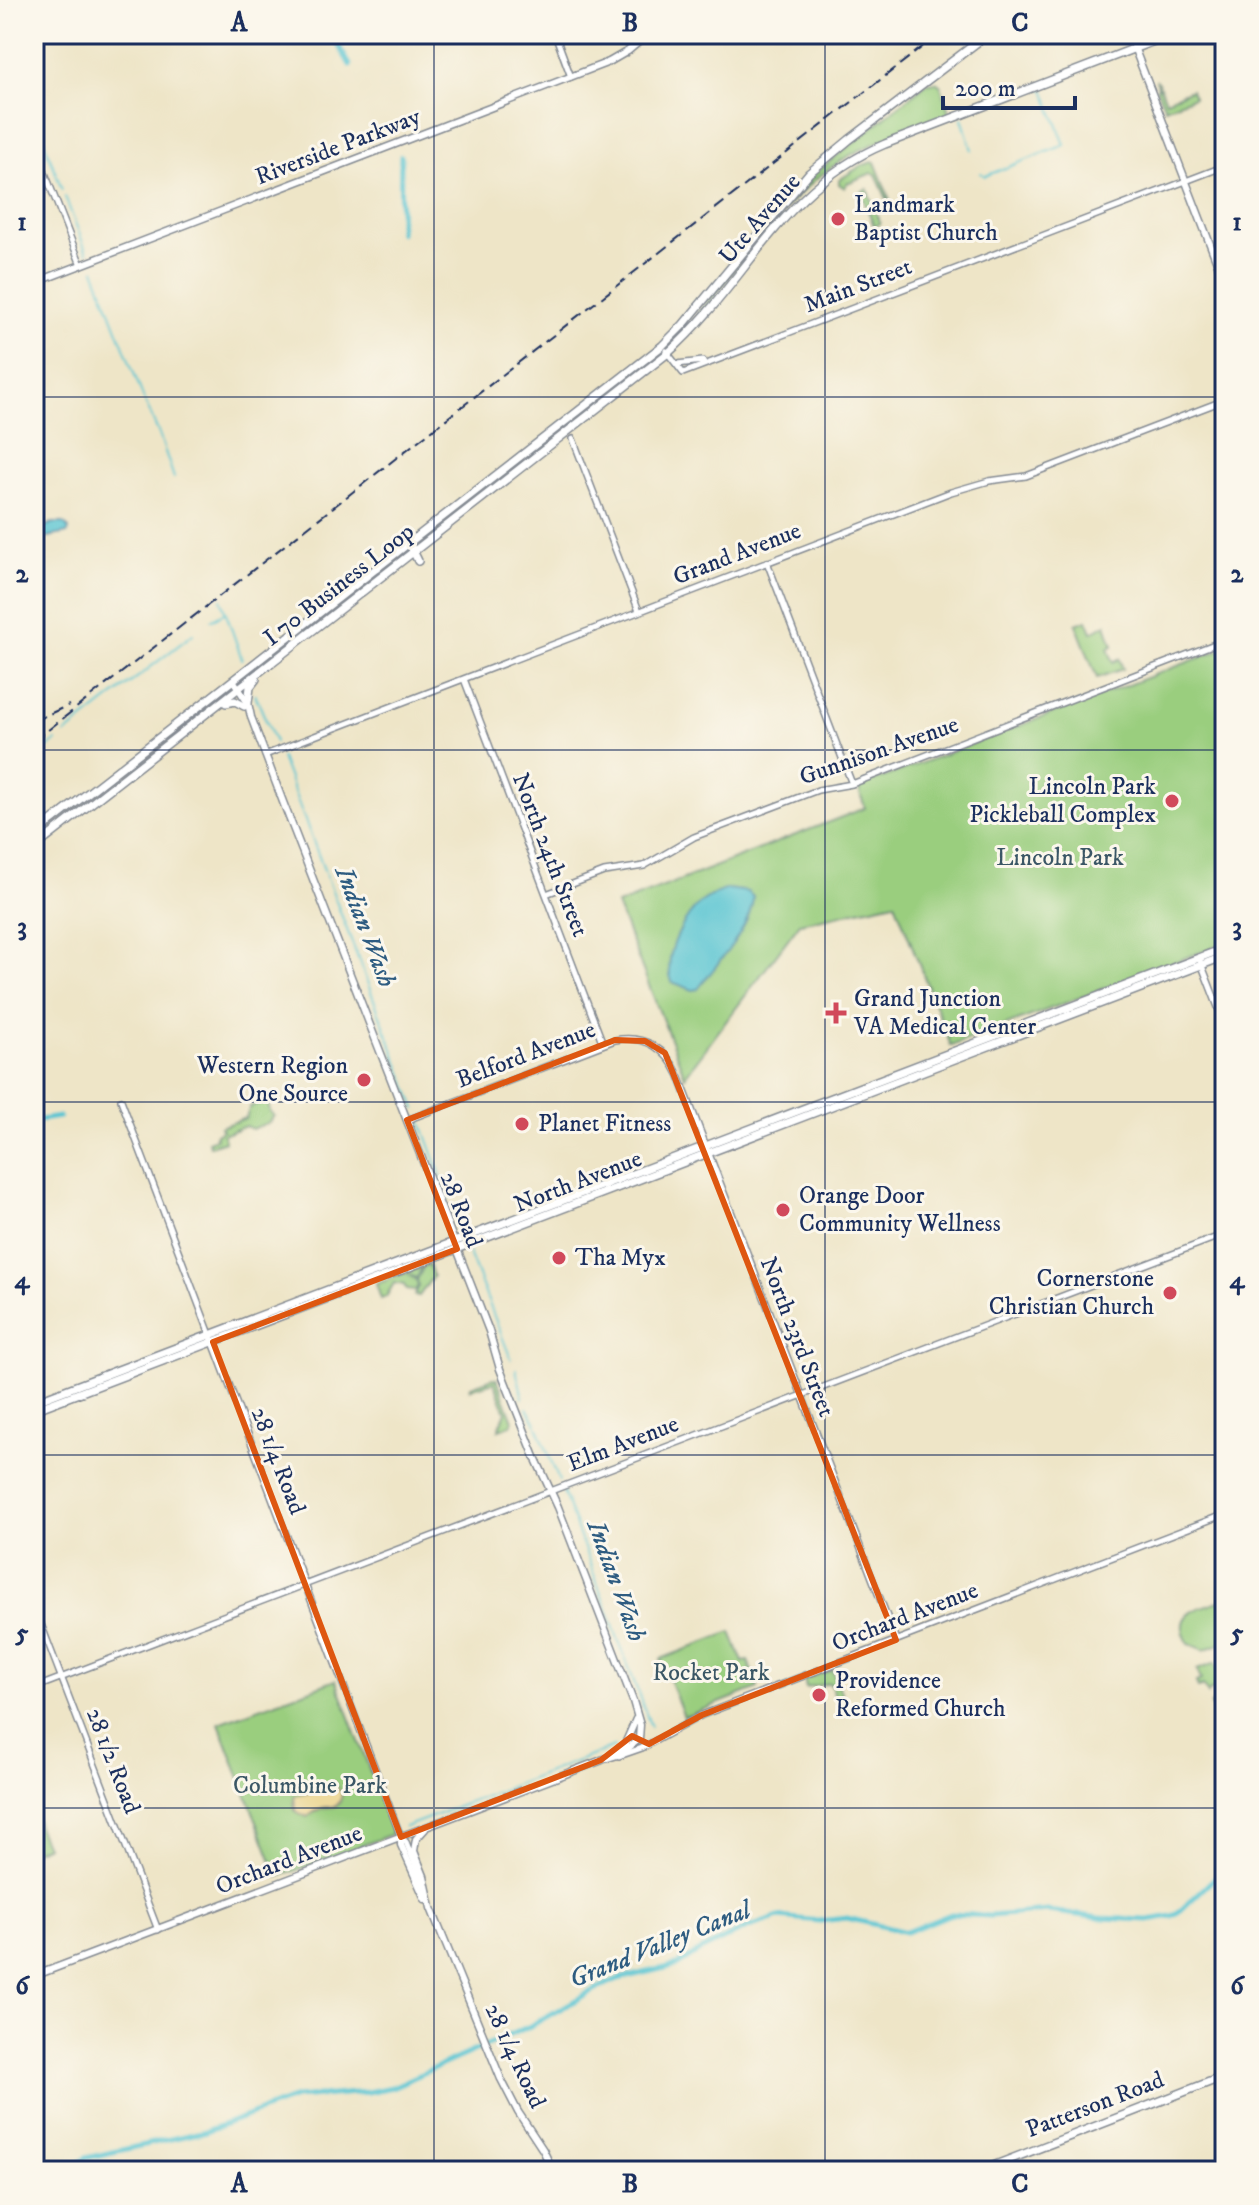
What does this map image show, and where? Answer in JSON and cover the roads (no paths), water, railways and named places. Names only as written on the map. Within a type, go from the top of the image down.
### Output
[{"type":"main road","name":"Riverside Parkway","points":[[34,283],[571,77],[619,57],[648,34]]},
{"type":"main road","name":"I 70 Business Loop","points":[[34,835],[662,346],[683,325],[809,173],[988,34]]},
{"type":"main road","points":[[1129,34],[1225,283]]},
{"type":"main road","name":"Ute Avenue","points":[[668,353],[694,328],[795,205],[840,166],[875,148],[1172,34]]},
{"type":"main road","name":"I 70 Business Loop","points":[[34,848],[271,663],[311,638],[414,552],[668,353]]},
{"type":"main road","points":[[405,534],[418,561]]},
{"type":"main road","points":[[302,627],[311,638]]},
{"type":"main road","points":[[214,709],[233,701],[246,705],[252,683],[271,663]]},
{"type":"main road","name":"28 Road","points":[[233,680],[251,717],[456,1246],[505,1382],[551,1490],[637,1715],[641,1729],[639,1739]]},
{"type":"main road","points":[[106,779],[114,786]]},
{"type":"main road","name":"North Avenue","points":[[301,1304],[331,1297],[403,1262],[488,1238],[495,1232],[545,1212],[555,1204],[800,1119],[850,1095],[853,1090],[908,1077],[950,1061],[1200,961],[1225,948]]},
{"type":"main road","name":"North Avenue","points":[[1200,961],[1225,956]]},
{"type":"main road","name":"North Avenue","points":[[34,1407],[880,1084],[941,1056],[1078,1008]]},
{"type":"main road","points":[[950,1061],[952,1056],[971,1045]]},
{"type":"main road","points":[[908,1077],[936,1063],[941,1056]]},
{"type":"main road","name":"North Avenue","points":[[34,1407],[65,1390],[118,1378],[182,1345],[212,1338]]},
{"type":"main road","points":[[625,1744],[633,1731],[637,1715]]},
{"type":"main road","points":[[614,1758],[639,1739]]},
{"type":"main road","name":"Orchard Avenue","points":[[601,1760],[625,1744]]},
{"type":"main road","name":"Orchard Avenue","points":[[34,1976],[601,1760],[614,1758]]},
{"type":"main road","points":[[426,1892],[414,1846],[418,1835],[433,1824]]},
{"type":"main road","name":"28 1/4 Road","points":[[401,1837],[401,1845],[431,1908],[511,2099],[553,2171]]},
{"type":"main road","name":"28 1/4 Road","points":[[426,1892],[431,1908]]},
{"type":"main road","name":"Patterson Road","points":[[980,2171],[1225,2076]]},
{"type":"street","points":[[555,34],[571,77]]},
{"type":"street","points":[[34,145],[81,265]]},
{"type":"street","name":"Main Street","points":[[676,364],[683,373],[1225,166]]},
{"type":"street","points":[[662,346],[676,364],[696,363],[736,352]]},
{"type":"street","name":"Grand Avenue","points":[[265,755],[962,488],[1026,476],[1225,400]]},
{"type":"street","points":[[573,439],[639,611]]},
{"type":"street","points":[[767,562],[852,784]]},
{"type":"street","name":"Gunnison Avenue","points":[[546,894],[604,872],[644,866],[694,837],[818,790],[852,784],[1225,640]]},
{"type":"street","name":"North 24th Street","points":[[464,679],[603,1044]]},
{"type":"street","points":[[1200,961],[1225,1025]]},
{"type":"street","name":"Belford Avenue","points":[[407,1120],[620,1039],[635,1039],[660,1049]]},
{"type":"street","name":"North 23rd Street","points":[[660,1049],[676,1070],[896,1640]]},
{"type":"street","name":"28 1/4 Road","points":[[121,1100],[401,1837],[406,1842],[426,1892]]},
{"type":"street","name":"Elm Avenue","points":[[34,1688],[1225,1234]]},
{"type":"street","name":"Orchard Avenue","points":[[614,1758],[649,1744],[702,1715],[1225,1514]]},
{"type":"street","name":"28 1/2 Road","points":[[34,1606],[158,1930]]},
{"type":"street","points":[[639,1739],[649,1744]]},
{"type":"street","name":"Orchard Avenue","points":[[625,1744],[639,1739]]},
{"type":"water","points":[[53,523],[64,523],[69,529],[68,533],[34,540],[34,531]]},
{"type":"water","points":[[728,889],[748,892],[753,897],[740,933],[698,989],[672,982],[672,949],[682,926],[704,900]]},
{"type":"waterway","points":[[332,34],[350,65]]},
{"type":"waterway","points":[[981,173],[985,176],[1065,145],[1044,89],[1039,88]]},
{"type":"waterway","name":"Indian Wash","points":[[34,114],[62,190]]},
{"type":"waterway","points":[[962,118],[972,150]]},
{"type":"waterway","points":[[400,233],[401,156]]},
{"type":"waterway","name":"Indian Wash","points":[[65,197],[87,253]]},
{"type":"waterway","name":"Indian Wash","points":[[94,269],[174,478]]},
{"type":"waterway","name":"Indian Wash","points":[[221,599],[242,659]]},
{"type":"waterway","points":[[211,620],[224,613]]},
{"type":"waterway","points":[[65,734],[193,634]]},
{"type":"waterway","name":"Indian Wash","points":[[255,694],[275,742]]},
{"type":"waterway","points":[[34,758],[56,741]]},
{"type":"waterway","name":"Indian Wash","points":[[281,758],[416,1109]]},
{"type":"waterway","points":[[34,1121],[59,1117]]},
{"type":"waterway","name":"Indian Wash","points":[[421,1121],[449,1198]]},
{"type":"waterway","name":"Indian Wash","points":[[452,1207],[460,1231]]},
{"type":"waterway","name":"Indian Wash","points":[[469,1253],[511,1359]]},
{"type":"waterway","name":"Indian Wash","points":[[516,1369],[523,1398]]},
{"type":"waterway","name":"Indian Wash","points":[[527,1408],[559,1481]]},
{"type":"waterway","name":"Indian Wash","points":[[563,1492],[651,1727]]},
{"type":"waterway","name":"Indian Wash","points":[[405,1827],[614,1747]]},
{"type":"waterway","name":"Grand Valley Canal","points":[[68,2171],[86,2158],[206,2131],[295,2098],[392,2087],[530,2026],[618,1979],[678,1965],[749,1927],[779,1917],[820,1921],[847,1918],[906,1932],[951,1914],[990,1916],[1048,1911],[1148,1920],[1172,1916],[1181,1910],[1225,1868]]},
{"type":"railway","points":[[34,741],[939,34]]},
{"type":"railway","points":[[34,721],[69,705]]},
{"type":"place","name":"Landmark Baptist Church","points":[[838,219]]},
{"type":"place","name":"Lincoln Park Pickleball Complex","points":[[1172,801]]},
{"type":"place","name":"Grand Junction VA Medical Center","points":[[836,1013]]},
{"type":"place","name":"Western Region One Source","points":[[364,1080]]},
{"type":"place","name":"Planet Fitness","points":[[522,1124]]},
{"type":"place","name":"Orange Door Community Wellness","points":[[783,1210]]},
{"type":"place","name":"Tha Myx","points":[[559,1258]]},
{"type":"place","name":"Cornerstone Christian Church","points":[[1170,1293]]},
{"type":"place","name":"Providence Reformed Church","points":[[819,1695]]},
{"type":"park label","name":"Lincoln Park","points":[[1060,858]]},
{"type":"park label","name":"Rocket Park","points":[[711,1673]]},
{"type":"park label","name":"Columbine Park","points":[[310,1786]]}]
